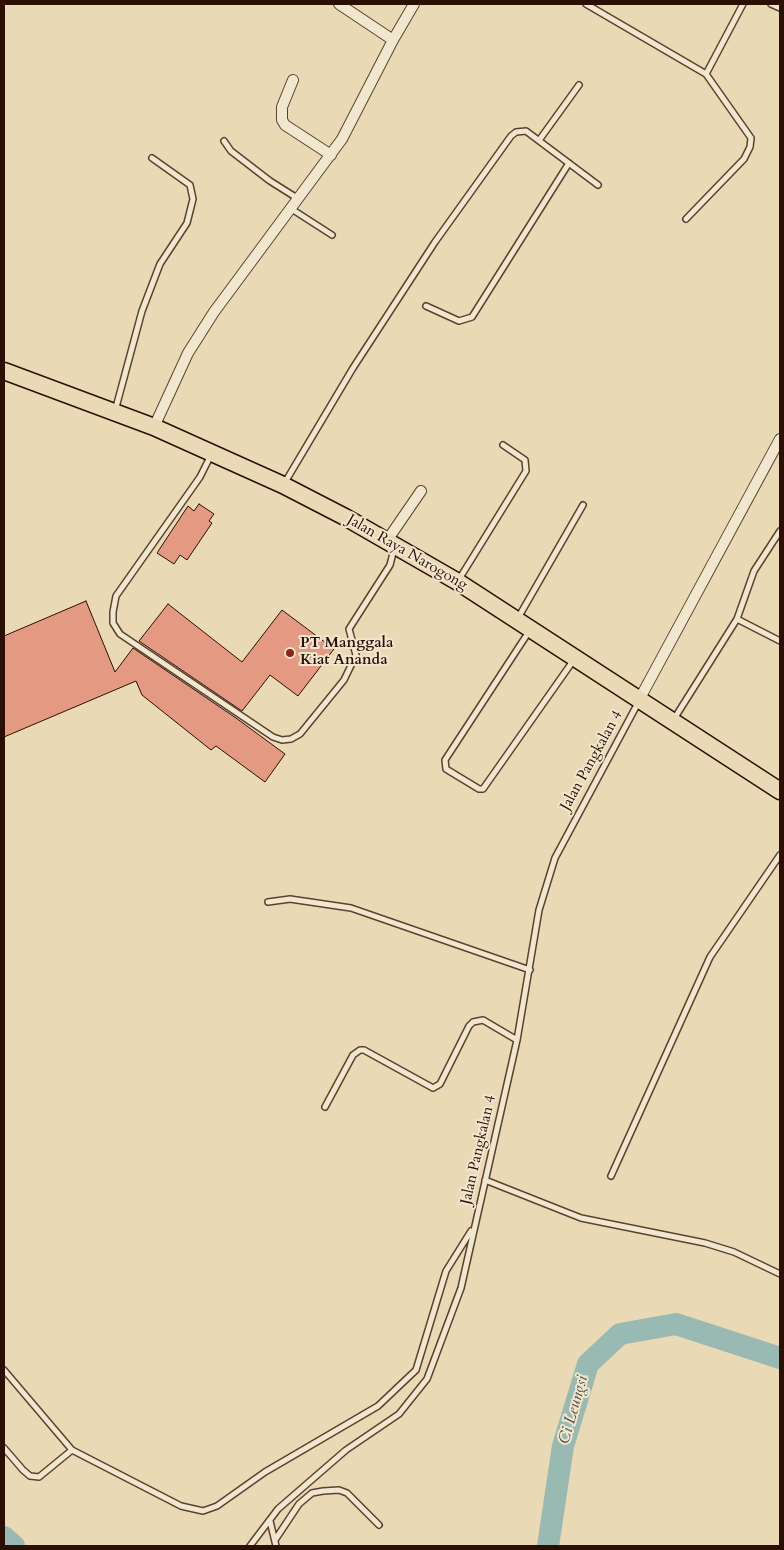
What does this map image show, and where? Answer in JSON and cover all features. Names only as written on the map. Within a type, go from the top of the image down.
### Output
[{"type":"main road","name":"Jalan Raya Narogong","points":[[4,371],[154,427],[283,485],[458,582],[780,791]]},
{"type":"street","points":[[339,4],[393,40]]},
{"type":"street","points":[[154,427],[188,353],[214,312],[297,198],[331,155],[350,125],[393,40],[414,4]]},
{"type":"street","points":[[293,80],[282,107],[282,120],[285,125],[331,155]]},
{"type":"street","points":[[639,700],[780,439]]},
{"type":"street","points":[[391,544],[421,491]]},
{"type":"lane","points":[[586,4],[706,74],[751,138],[750,147],[744,159],[686,219]]},
{"type":"lane","points":[[706,74],[743,4]]},
{"type":"lane","points":[[771,4],[780,8]]},
{"type":"lane","points":[[540,140],[579,85]]},
{"type":"lane","points":[[283,485],[353,368],[434,242],[511,136],[521,131],[526,131],[598,185]]},
{"type":"lane","points":[[224,141],[231,151],[297,198]]},
{"type":"lane","points":[[115,412],[142,311],[160,264],[187,223],[194,200],[190,184],[152,158]]},
{"type":"lane","points":[[426,306],[459,321],[472,317],[569,163]]},
{"type":"lane","points":[[290,208],[332,235]]},
{"type":"lane","points":[[458,582],[526,471],[525,460],[503,445]]},
{"type":"lane","points":[[213,453],[200,477],[116,596],[113,612],[114,623],[120,634],[273,737],[282,740],[291,739],[300,734],[344,680],[356,656],[349,629],[390,565],[391,544]]},
{"type":"lane","points":[[575,658],[483,789],[478,789],[446,770],[445,760],[523,625],[583,505]]},
{"type":"lane","points":[[672,721],[737,618],[754,572],[780,531]]},
{"type":"lane","points":[[737,618],[780,641]]},
{"type":"lane","name":"Jalan Pangkalan 4","points":[[250,1546],[278,1509],[346,1450],[399,1414],[427,1379],[461,1288],[517,1040],[539,910],[555,858],[639,700]]},
{"type":"lane","points":[[611,1176],[710,957],[780,855]]},
{"type":"lane","points":[[268,902],[290,899],[351,908],[530,970]]},
{"type":"lane","points":[[325,1107],[352,1055],[360,1050],[364,1050],[433,1088],[440,1084],[469,1026],[473,1022],[482,1020],[517,1040]]},
{"type":"lane","points":[[485,1180],[581,1218],[706,1243],[734,1252],[780,1274]]},
{"type":"lane","points":[[4,1370],[72,1450],[181,1506],[203,1511],[217,1506],[265,1472],[378,1406],[416,1370],[446,1271],[474,1226]]},
{"type":"lane","points":[[4,1448],[30,1476],[39,1477],[72,1450]]},
{"type":"lane","points":[[275,1543],[299,1504],[312,1493],[323,1490],[339,1490],[347,1493],[380,1525]]},
{"type":"lane","points":[[270,1520],[275,1543]]},
{"type":"building","points":[[199,504],[214,514],[209,521],[212,523],[187,560],[180,555],[174,564],[157,553],[188,506],[194,511]]},
{"type":"building","points":[[86,601],[115,672],[133,648],[236,718],[285,754],[265,782],[216,746],[211,750],[142,695],[136,681],[4,737],[4,636]]},
{"type":"building","points":[[168,604],[242,662],[282,610],[334,649],[298,696],[270,675],[242,711],[139,641]]},
{"type":"waterway","name":"Ci Leungsi","points":[[548,1546],[563,1446],[588,1364],[620,1334],[676,1324],[780,1358]]},
{"type":"waterway","name":"Ci Leungsi","points":[[4,1537],[14,1546]]},
{"type":"place","name":"PT Manggala Kiat Ananda","points":[[290,653]]}]
